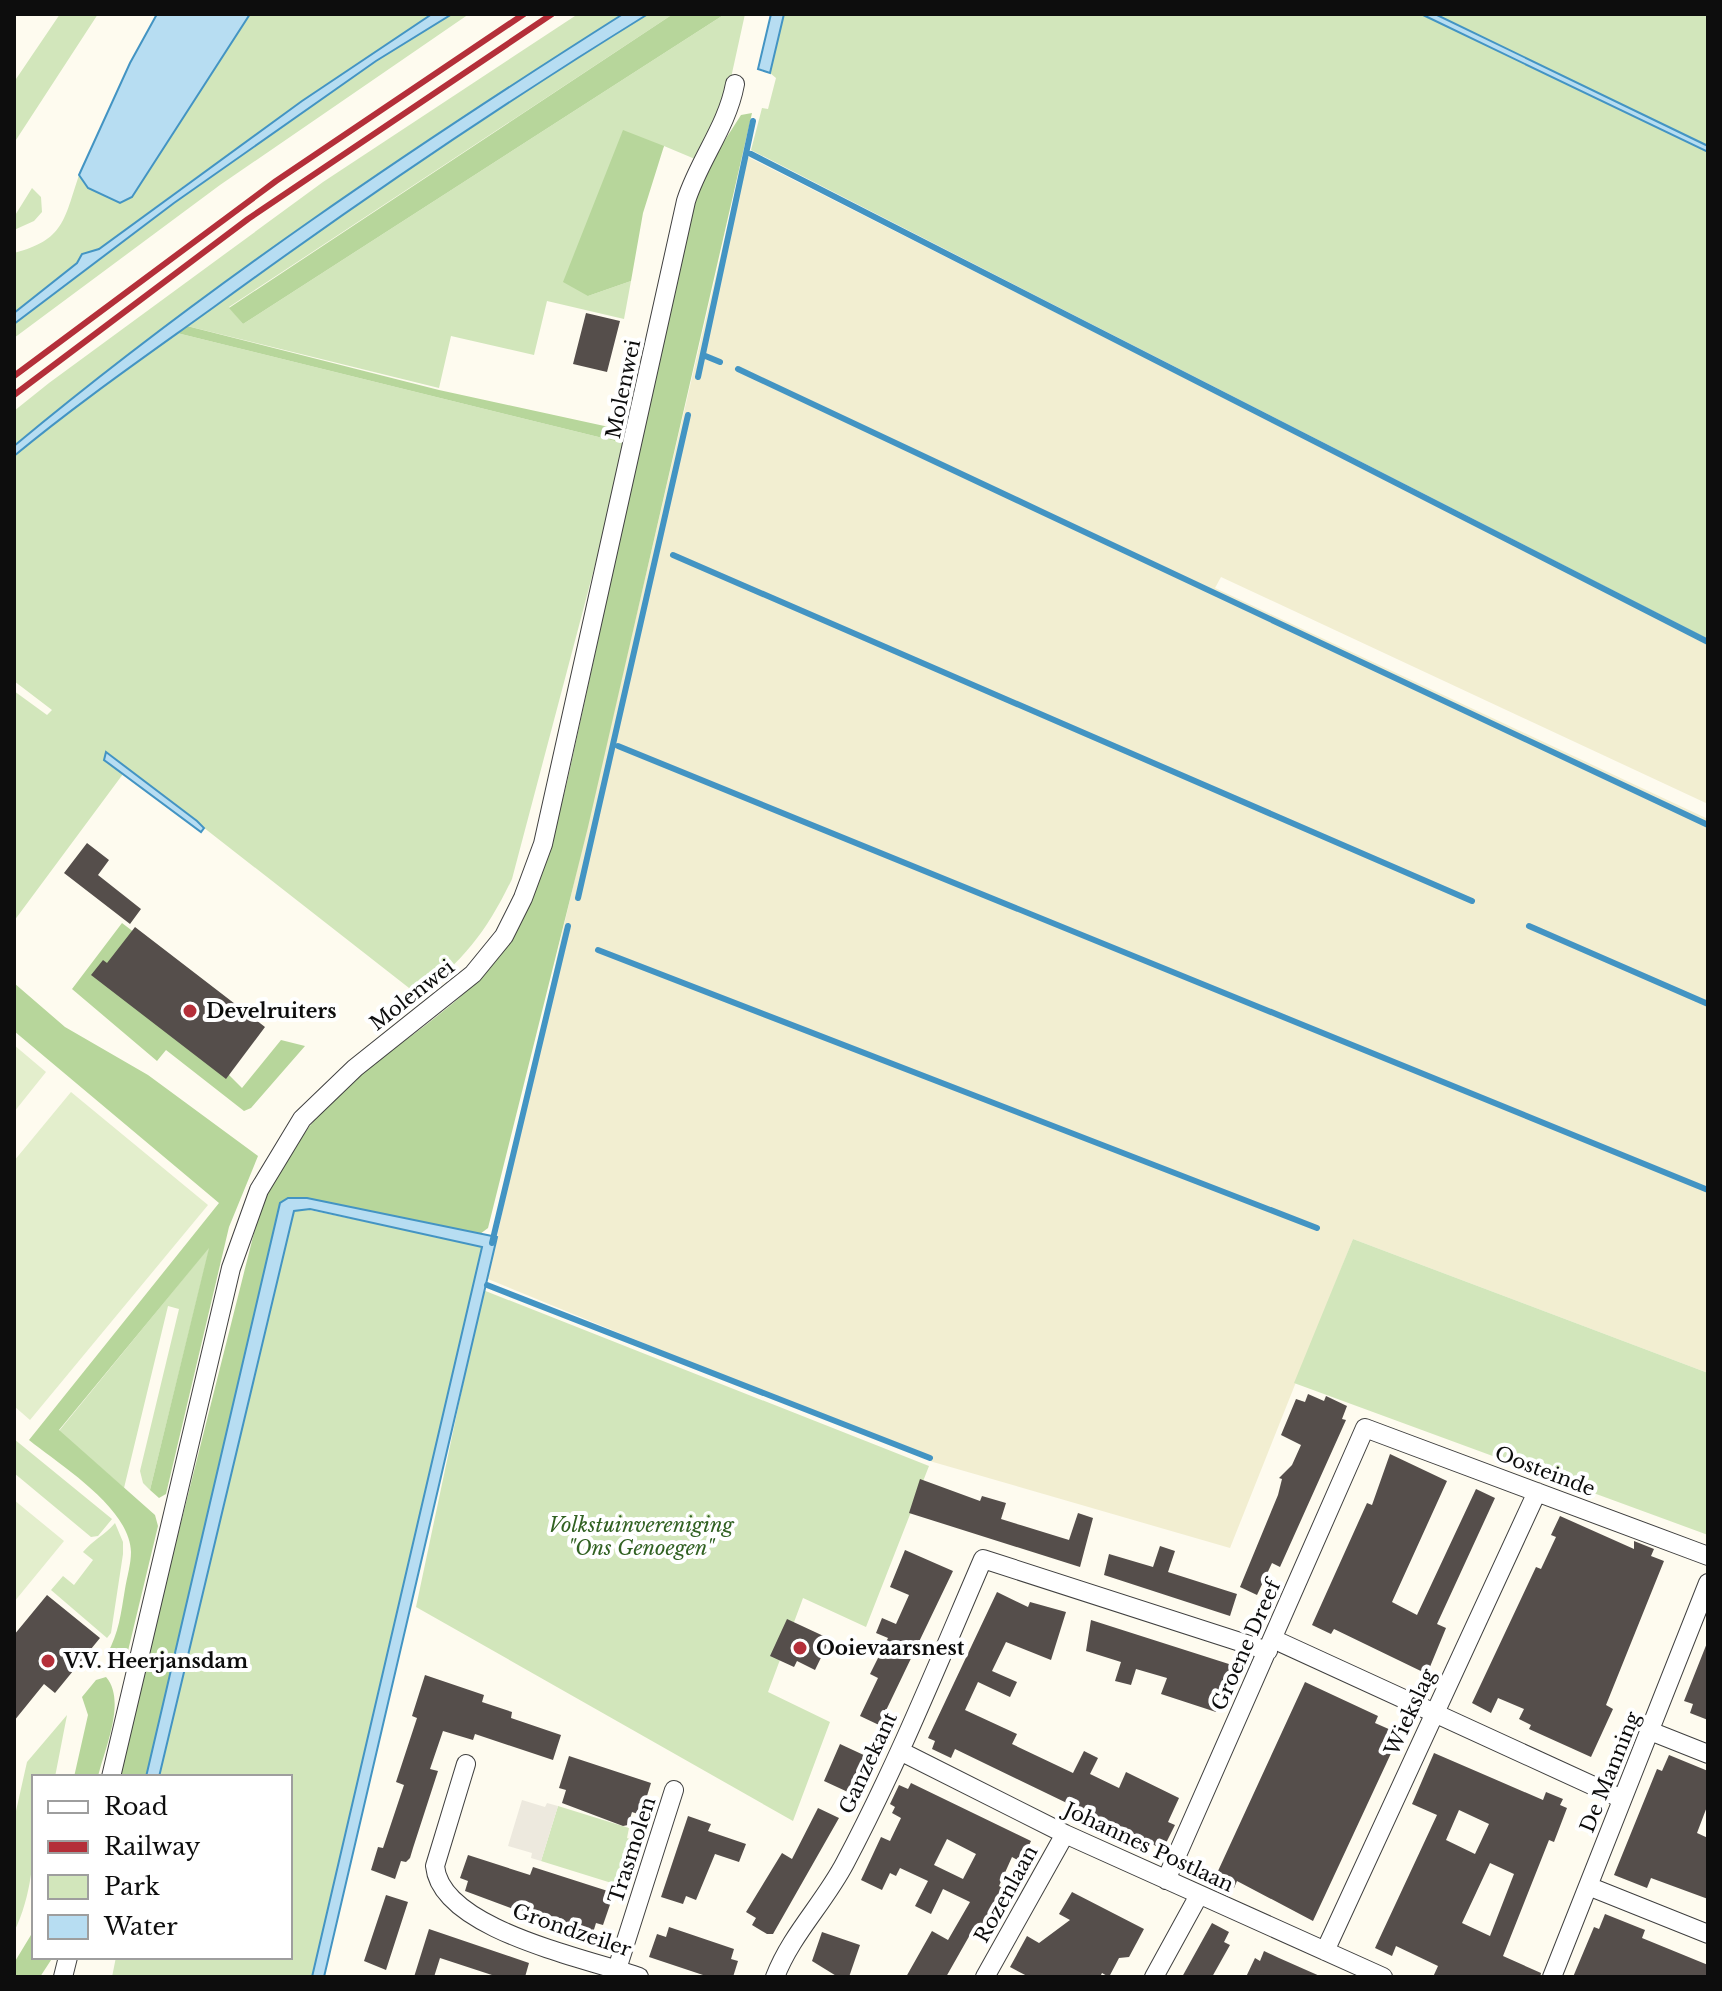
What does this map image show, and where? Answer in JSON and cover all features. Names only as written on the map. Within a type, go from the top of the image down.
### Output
[{"type":"street","name":"Molenwei","points":[[111,1775],[231,1268],[259,1190],[302,1119],[330,1090],[473,974],[504,936],[543,844],[686,201],[693,180],[730,110],[735,84]]},
{"type":"street","name":"Oosteinde","points":[[1365,1428],[1708,1556]]},
{"type":"street","name":"Groene Dreef","points":[[1166,1880],[1365,1428]]},
{"type":"street","name":"Wiekslag","points":[[1325,1951],[1537,1492]]},
{"type":"street","name":"Ganzekant","points":[[775,1977],[783,1956],[844,1866],[900,1751],[983,1559],[1270,1645]]},
{"type":"street","name":"De Manning","points":[[1552,1977],[1708,1583]]},
{"type":"street","points":[[1270,1645],[1622,1799]]},
{"type":"street","points":[[1650,1731],[1708,1754]]},
{"type":"street","name":"Johannes Postlaan","points":[[900,1751],[1065,1834],[1383,1977]]},
{"type":"street","name":"Grondzeiler","points":[[466,1764],[435,1866],[437,1882],[451,1900],[508,1934],[639,1977]]},
{"type":"street","name":"Trasmolen","points":[[617,1969],[674,1790]]},
{"type":"street","name":"Rozenlaan","points":[[985,1977],[1065,1834]]},
{"type":"street","points":[[1588,1886],[1708,1934]]},
{"type":"street","points":[[1154,1977],[1199,1895]]},
{"type":"shaded area","points":[[744,155],[1708,642],[1708,804],[1221,577],[1215,588],[1708,819],[1708,1373],[1353,1239],[1230,1548],[933,1462],[488,1279],[561,938]]},
{"type":"shaded area","points":[[522,1800],[545,1807],[547,1803],[558,1806],[541,1861],[531,1858],[532,1853],[508,1846]]},
{"type":"green space","points":[[60,14],[98,14],[14,143],[14,82]]},
{"type":"green space","points":[[250,14],[432,14],[188,183],[99,249],[82,254],[77,263],[14,313],[14,253],[43,242],[60,226],[79,175],[88,188],[132,197]]},
{"type":"green space","points":[[451,14],[469,14],[220,185],[14,338],[14,324],[174,203],[376,61]]},
{"type":"green space","points":[[578,14],[623,14],[311,221],[160,330],[14,446],[14,411],[49,383],[323,182]]},
{"type":"green space","points":[[648,14],[673,14],[229,307],[243,324],[725,14],[745,14],[727,96],[695,159],[664,146],[588,296],[631,281],[624,319],[547,301],[534,355],[451,336],[439,388],[187,326],[447,141]]},
{"type":"green space","points":[[673,14],[725,14],[243,324],[229,308]]},
{"type":"green space","points":[[784,14],[1421,14],[1708,152],[1708,639],[751,150],[762,108],[768,109],[776,78],[770,73]]},
{"type":"green space","points":[[1435,14],[1708,14],[1708,146]]},
{"type":"green space","points":[[752,113],[588,827],[488,1228],[480,1234],[307,1198],[280,1203],[146,1775],[118,1775],[260,1209],[285,1163],[326,1106],[468,990],[504,949],[536,888],[568,778],[698,182],[741,115]]},
{"type":"green space","points":[[623,130],[664,146],[643,213],[631,281],[588,296],[563,282]]},
{"type":"green space","points":[[32,188],[41,197],[42,212],[34,221],[14,230],[14,217]]},
{"type":"green space","points":[[187,326],[439,390],[609,427],[626,437],[627,444],[177,333]]},
{"type":"green space","points":[[177,333],[627,444],[512,879],[473,944],[449,970],[418,995],[107,752],[104,760],[123,774],[14,921],[14,691],[47,715],[52,710],[14,681],[14,456],[70,410]]},
{"type":"green space","name":"Develruiters","points":[[122,923],[254,1024],[223,1069],[242,1088],[281,1040],[305,1046],[251,1108],[244,1111],[166,1050],[157,1061],[72,989]]},
{"type":"green space","points":[[14,983],[65,1027],[148,1075],[258,1156],[229,1227],[166,1494],[159,1498],[150,1490],[209,1248],[59,1430],[155,1515],[158,1526],[127,1655],[110,1660],[107,1654],[119,1623],[130,1561],[128,1536],[119,1519],[91,1489],[29,1440],[219,1203],[14,1031]]},
{"type":"green space","points":[[14,1045],[46,1072],[14,1112]]},
{"type":"green space","points":[[71,1092],[208,1205],[30,1420],[14,1406],[14,1161]]},
{"type":"green space","points":[[300,1208],[482,1246],[312,1977],[112,1977],[116,1959],[292,1959],[292,1775],[159,1775],[294,1211]]},
{"type":"green space","points":[[1353,1239],[1708,1373],[1708,1535],[1294,1383]]},
{"type":"green space","points":[[210,1246],[150,1490],[143,1483],[140,1471],[179,1309],[168,1306],[124,1488],[59,1431]]},
{"type":"green space","name":"Volkstuinvereniging \"Ons Genoegen\"","points":[[483,1290],[929,1466],[866,1627],[803,1598],[768,1692],[830,1722],[793,1821],[416,1607]]},
{"type":"green space","points":[[14,1439],[112,1519],[98,1536],[91,1537],[14,1473]]},
{"type":"green space","points":[[14,1500],[64,1541],[14,1602]]},
{"type":"green space","points":[[115,1523],[123,1542],[123,1554],[111,1633],[107,1638],[51,1590],[63,1576],[74,1585],[93,1560],[83,1552]]},
{"type":"green space","points":[[106,1677],[112,1687],[114,1712],[109,1740],[99,1775],[74,1775],[88,1715],[82,1697],[96,1680]]},
{"type":"green space","points":[[67,1715],[55,1775],[32,1775],[31,1875],[14,1932],[14,1820],[27,1762]]},
{"type":"green space","points":[[558,1806],[629,1828],[627,1838],[632,1840],[618,1885],[541,1861]]},
{"type":"green space","points":[[32,1933],[32,1959],[52,1959],[40,1977],[14,1977],[14,1963]]},
{"type":"water","points":[[157,14],[250,14],[132,197],[120,203],[88,188],[79,175],[130,63]]},
{"type":"water","points":[[432,14],[452,14],[376,61],[174,203],[14,324],[14,313],[77,263],[82,254],[99,249],[302,101]]},
{"type":"water","points":[[623,14],[648,14],[374,193],[112,380],[14,456],[14,446],[86,387],[235,275],[388,167]]},
{"type":"water","points":[[771,14],[784,14],[770,73],[758,69]]},
{"type":"water","points":[[1421,14],[1435,14],[1708,146],[1708,152]]},
{"type":"water","points":[[106,752],[197,821],[204,828],[201,832],[104,760]]},
{"type":"water","points":[[288,1198],[307,1198],[497,1237],[324,1977],[312,1977],[482,1247],[310,1209],[294,1211],[159,1775],[146,1775],[280,1203]]},
{"type":"building","points":[[586,313],[620,321],[607,372],[573,364]]},
{"type":"building","points":[[87,843],[109,860],[98,875],[141,909],[130,924],[64,873]]},
{"type":"building","name":"Develruiters","points":[[135,927],[265,1027],[226,1079],[91,975],[103,960],[107,963]]},
{"type":"building","points":[[1308,1394],[1324,1401],[1326,1396],[1347,1406],[1342,1419],[1346,1420],[1280,1567],[1272,1563],[1257,1595],[1240,1587],[1278,1495],[1282,1479],[1279,1478],[1292,1465],[1301,1445],[1281,1435],[1296,1399],[1305,1402]]},
{"type":"building","points":[[1390,1454],[1447,1481],[1392,1602],[1417,1615],[1476,1489],[1495,1498],[1437,1624],[1446,1628],[1427,1674],[1334,1629],[1331,1634],[1312,1625],[1367,1503],[1372,1505]]},
{"type":"building","points":[[920,1479],[980,1501],[982,1496],[1006,1503],[1001,1519],[1069,1540],[1078,1513],[1093,1518],[1080,1567],[909,1513]]},
{"type":"building","points":[[1560,1516],[1634,1549],[1634,1541],[1654,1549],[1651,1556],[1664,1561],[1606,1705],[1613,1709],[1591,1757],[1529,1729],[1531,1725],[1519,1719],[1524,1709],[1498,1698],[1491,1713],[1472,1703],[1536,1567],[1541,1569],[1556,1537],[1551,1535]]},
{"type":"building","points":[[1160,1546],[1175,1551],[1168,1572],[1237,1594],[1230,1616],[1104,1575],[1109,1554],[1153,1567]]},
{"type":"building","points":[[905,1550],[953,1571],[879,1725],[860,1716],[878,1678],[870,1674],[888,1638],[876,1633],[882,1618],[896,1624],[909,1595],[890,1587]]},
{"type":"building","points":[[997,1592],[1028,1607],[1030,1602],[1066,1612],[1051,1660],[1006,1642],[992,1671],[1017,1682],[1010,1697],[978,1682],[965,1710],[1017,1734],[1012,1744],[1073,1773],[1084,1751],[1098,1758],[1090,1774],[1119,1788],[1126,1772],[1179,1798],[1168,1822],[1175,1825],[1165,1845],[1158,1841],[1156,1846],[955,1749],[951,1758],[932,1749],[935,1741],[928,1738]]},
{"type":"building","name":"V.V. Heerjansdam","points":[[47,1595],[100,1638],[55,1693],[44,1684],[14,1721],[14,1635]]},
{"type":"building","name":"Ooievaarsnest","points":[[787,1619],[830,1639],[815,1670],[797,1661],[794,1667],[770,1656]]},
{"type":"building","points":[[1091,1620],[1232,1665],[1230,1669],[1238,1672],[1233,1688],[1224,1686],[1216,1712],[1161,1694],[1167,1678],[1136,1669],[1131,1685],[1115,1681],[1121,1662],[1086,1651]]},
{"type":"building","points":[[1707,1643],[1708,1720],[1690,1713],[1693,1704],[1684,1701]]},
{"type":"building","points":[[425,1675],[484,1695],[482,1702],[512,1712],[511,1718],[561,1735],[553,1760],[475,1734],[473,1740],[443,1731],[430,1769],[438,1771],[410,1858],[406,1862],[401,1861],[395,1879],[371,1870],[378,1847],[383,1848],[404,1785],[396,1782],[417,1718],[412,1716]]},
{"type":"building","points":[[1305,1682],[1378,1716],[1375,1723],[1400,1734],[1313,1921],[1237,1881],[1234,1888],[1218,1881],[1222,1873],[1218,1871]]},
{"type":"building","points":[[840,1744],[868,1757],[850,1793],[824,1781]]},
{"type":"building","points":[[1434,1753],[1543,1800],[1546,1792],[1563,1799],[1560,1805],[1567,1808],[1554,1842],[1549,1840],[1503,1956],[1541,1973],[1540,1977],[1433,1977],[1438,1966],[1396,1946],[1392,1956],[1375,1948],[1437,1815],[1412,1804]],"holes":[[[1459,1810],[1489,1824],[1475,1854],[1446,1840]],[[1490,1863],[1514,1874],[1490,1936],[1462,1923]]]},
{"type":"building","points":[[1669,1755],[1708,1771],[1708,1804],[1697,1833],[1708,1838],[1708,1899],[1651,1878],[1647,1888],[1614,1875],[1657,1769],[1662,1771]]},
{"type":"building","points":[[569,1756],[651,1783],[641,1815],[632,1812],[628,1825],[623,1826],[562,1803],[566,1790],[559,1788]]},
{"type":"building","points":[[911,1783],[1031,1841],[1021,1862],[1012,1857],[999,1886],[1011,1893],[985,1940],[971,1933],[946,1977],[906,1977],[932,1931],[948,1940],[970,1902],[943,1889],[931,1914],[915,1906],[928,1881],[900,1868],[896,1876],[890,1873],[882,1890],[861,1880],[881,1837],[890,1841],[901,1818],[892,1813],[895,1807],[890,1804],[899,1785],[908,1789]],"holes":[[[947,1839],[976,1854],[963,1879],[934,1865]]]},
{"type":"building","points":[[818,1808],[839,1818],[773,1934],[767,1934],[752,1925],[756,1918],[746,1912],[782,1853],[792,1859]]},
{"type":"building","points":[[688,1816],[711,1824],[708,1831],[746,1844],[739,1862],[715,1854],[696,1900],[686,1896],[683,1904],[661,1897]]},
{"type":"building","points":[[468,1855],[530,1875],[533,1867],[614,1893],[603,1925],[596,1923],[592,1936],[586,1936],[465,1891],[468,1881],[460,1878]]},
{"type":"building","points":[[1072,1892],[1144,1929],[1129,1957],[1119,1958],[1109,1977],[1102,1973],[1100,1977],[1029,1977],[1010,1967],[1027,1936],[1039,1943],[1070,1920],[1059,1914]]},
{"type":"building","points":[[386,1895],[408,1902],[386,1970],[364,1961]]},
{"type":"building","points":[[1605,1914],[1645,1930],[1642,1938],[1708,1965],[1708,1977],[1573,1977],[1594,1927],[1599,1929]]},
{"type":"building","points":[[1212,1923],[1229,1932],[1224,1942],[1230,1945],[1212,1977],[1182,1977]]},
{"type":"building","points":[[669,1927],[734,1949],[731,1959],[738,1961],[733,1977],[709,1977],[649,1957],[657,1934],[666,1937]]},
{"type":"building","points":[[429,1929],[529,1963],[525,1977],[498,1977],[440,1958],[434,1977],[414,1977]]},
{"type":"building","points":[[822,1932],[860,1945],[849,1977],[838,1977],[812,1961]]},
{"type":"building","points":[[1264,1951],[1322,1977],[1246,1977],[1255,1958],[1260,1961]]},
{"type":"waterway","points":[[698,377],[753,121]]},
{"type":"waterway","points":[[751,154],[1708,642]]},
{"type":"waterway","points":[[703,355],[720,362]]},
{"type":"waterway","points":[[738,369],[1708,825]]},
{"type":"waterway","points":[[578,898],[688,415]]},
{"type":"waterway","points":[[673,555],[1472,901]]},
{"type":"waterway","points":[[618,746],[1708,1190]]},
{"type":"waterway","points":[[492,1243],[568,926]]},
{"type":"waterway","points":[[1529,926],[1708,1004]]},
{"type":"waterway","points":[[598,950],[1317,1228]]},
{"type":"waterway","points":[[487,1285],[930,1458]]},
{"type":"railway","points":[[14,376],[276,181],[524,14]]},
{"type":"railway","points":[[14,395],[248,219],[552,14]]},
{"type":"place","name":"Develruiters","points":[[190,1011]]},
{"type":"place","name":"Ooievaarsnest","points":[[800,1648]]},
{"type":"place","name":"V.V. Heerjansdam","points":[[48,1661]]}]
